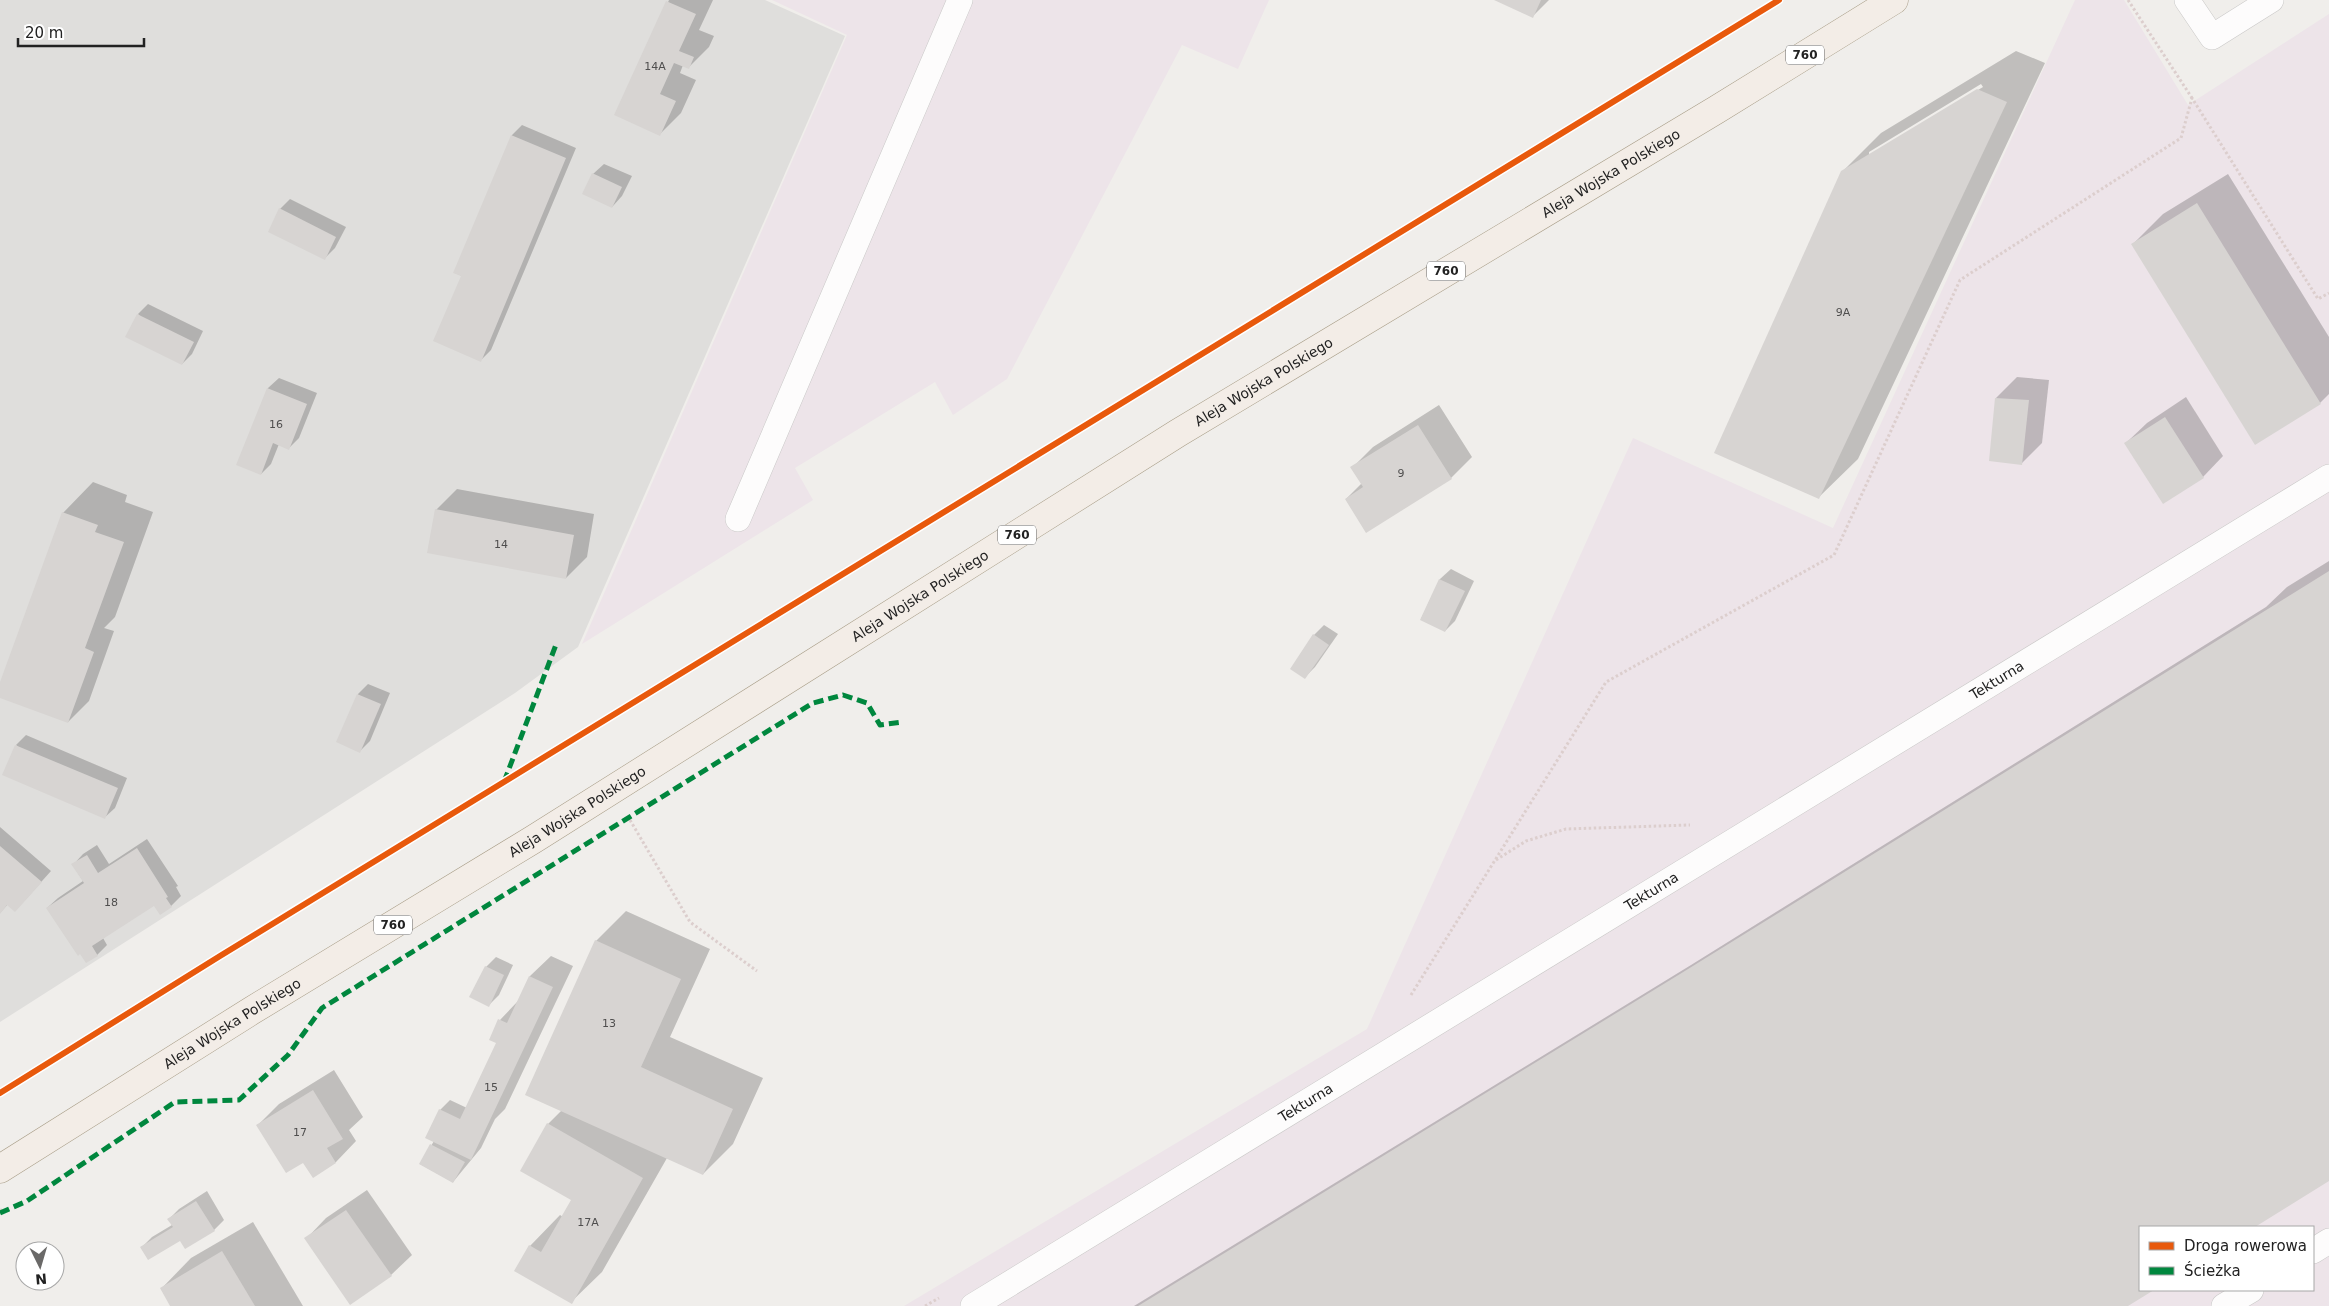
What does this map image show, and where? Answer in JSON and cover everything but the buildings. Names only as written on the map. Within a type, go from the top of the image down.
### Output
[{"type":"main road","name":"Aleja Wojska Polskiego","points":[[0,1168],[541,834],[1178,433],[1716,110],[1894,0]]},
{"type":"lane","points":[[738,519],[960,0]]},
{"type":"lane","points":[[2187,0],[2212,37],[2271,0]]},
{"type":"lane","name":"Tekturna","points":[[973,1306],[2329,477]]},
{"type":"lane","points":[[2314,1250],[2329,1241]]},
{"type":"lane","points":[[2224,1306],[2249,1291]]},
{"type":"path","points":[[2128,0],[2318,299],[2329,293]]},
{"type":"path","points":[[1407,1001],[1606,682],[1834,555],[1960,280],[2181,138],[2192,98]]},
{"type":"path","points":[[629,818],[690,922],[757,971]]},
{"type":"path","points":[[925,1306],[942,1296]]},
{"type":"shaded area","points":[[0,0],[765,0],[845,36],[578,647],[515,693],[0,1022]]},
{"type":"shaded area","points":[[772,0],[1269,0],[1238,69],[1182,45],[1007,379],[953,415],[935,382],[795,468],[813,500],[582,644],[847,35]]},
{"type":"shaded area","points":[[2075,0],[2124,0],[2188,105],[2329,14],[2329,1306],[904,1306],[1367,1029],[1633,438],[1833,528]]},
{"type":"marked path","points":[[504,782],[557,642]]},
{"type":"marked path","points":[[0,1213],[27,1201],[175,1102],[239,1100],[288,1055],[322,1008],[813,703],[843,695],[867,703],[880,725],[903,722]]},
{"type":"cycle path","points":[[0,1093],[220,956],[1779,0]]}]
